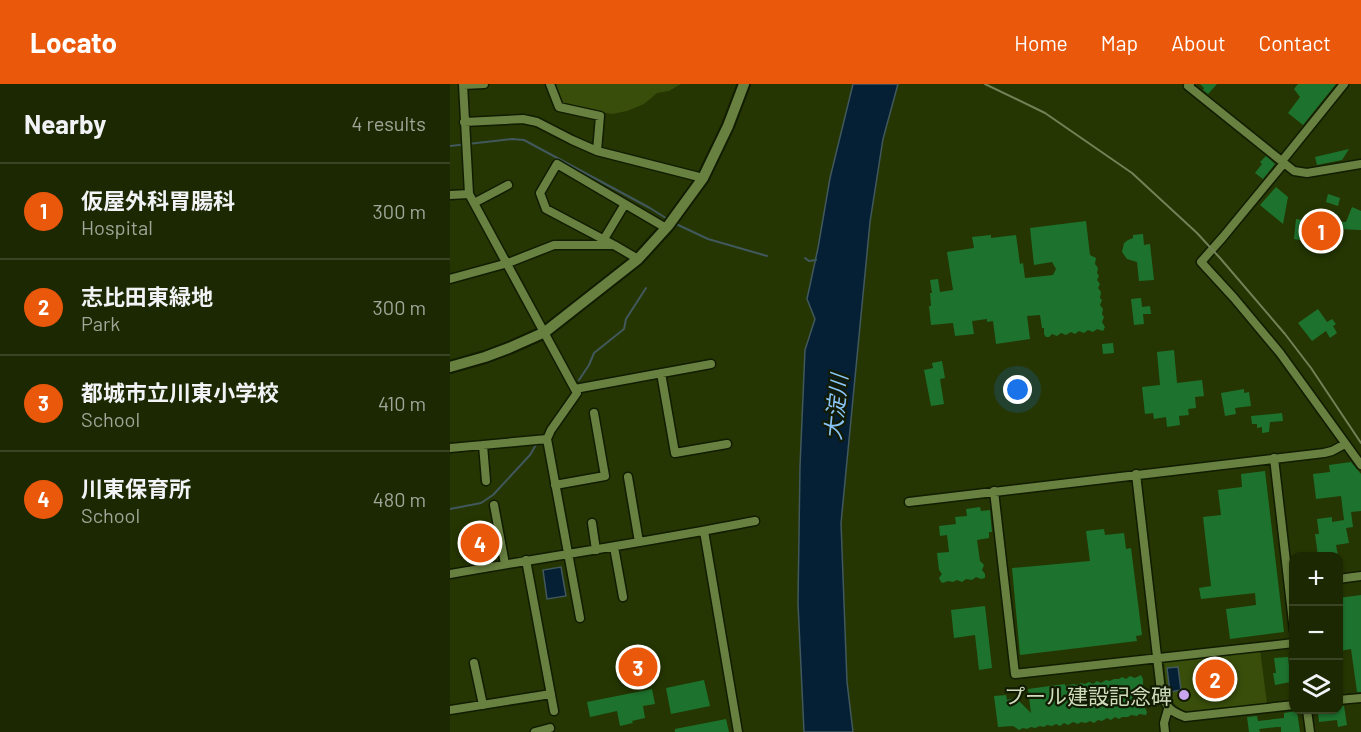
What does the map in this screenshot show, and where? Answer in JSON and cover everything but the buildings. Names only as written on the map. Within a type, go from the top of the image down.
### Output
[{"type":"street","points":[[484,84],[463,85],[469,194],[577,393],[547,439],[580,618]]},
{"type":"street","points":[[550,84],[559,107],[600,116],[597,151]]},
{"type":"street","points":[[450,367],[493,354],[545,332],[638,259],[667,227],[703,178],[728,126],[744,84]]},
{"type":"street","points":[[1190,84],[1188,86],[1294,171],[1307,173],[1361,164]]},
{"type":"street","points":[[1344,84],[1201,262],[1280,353],[1361,465]]},
{"type":"street","points":[[464,122],[523,119],[537,122],[597,151],[703,178]]},
{"type":"street","points":[[638,259],[546,209],[540,193],[557,164],[667,227]]},
{"type":"street","points":[[474,203],[508,185]]},
{"type":"street","points":[[450,195],[469,194]]},
{"type":"street","points":[[604,239],[625,204]]},
{"type":"street","points":[[450,279],[508,263],[554,245],[614,245]]},
{"type":"street","points":[[575,388],[711,364]]},
{"type":"street","points":[[661,373],[675,453],[727,444]]},
{"type":"street","points":[[555,485],[605,476],[594,413]]},
{"type":"street","points":[[450,448],[547,439]]},
{"type":"street","points":[[909,502],[1324,453],[1346,444]]},
{"type":"street","points":[[483,445],[486,481]]},
{"type":"street","points":[[1274,458],[1289,570]]},
{"type":"street","points":[[1136,474],[1161,691],[1168,709],[1185,717],[1289,705]]},
{"type":"street","points":[[627,477],[639,542]]},
{"type":"street","points":[[994,491],[1015,674],[1289,643]]},
{"type":"street","points":[[494,505],[505,564]]},
{"type":"street","points":[[450,574],[756,521]]},
{"type":"street","points":[[592,522],[596,550]]},
{"type":"street","points":[[704,531],[738,732]]},
{"type":"street","points":[[614,547],[623,597]]},
{"type":"street","points":[[526,560],[554,711]]},
{"type":"street","points":[[1343,578],[1361,576]]},
{"type":"street","points":[[474,663],[483,705]]},
{"type":"street","points":[[450,710],[550,694]]},
{"type":"street","points":[[1343,700],[1361,698]]},
{"type":"street","points":[[1165,732],[1164,723],[1168,709]]},
{"type":"street","points":[[1308,714],[1310,732]]},
{"type":"street","points":[[535,732],[550,728]]},
{"type":"green space","points":[[553,84],[681,84],[669,91],[657,93],[644,104],[612,114],[561,103]]},
{"type":"green space","points":[[1260,650],[1267,703],[1189,712],[1181,709],[1171,699],[1168,693],[1164,662]]},
{"type":"water","name":"大淀川","points":[[853,84],[898,84],[883,139],[870,222],[841,523],[847,682],[853,732],[804,732],[798,603],[800,466],[805,350],[815,319],[807,299],[830,178]]},
{"type":"water","points":[[561,567],[566,596],[547,599],[543,570]]},
{"type":"water","points":[[1178,667],[1181,690],[1170,692],[1167,668]]},
{"type":"waterway","points":[[450,146],[512,139],[524,140],[669,220]]},
{"type":"waterway","points":[[674,223],[708,239],[767,256]]},
{"type":"waterway","points":[[805,258],[809,261],[816,260]]},
{"type":"waterway","points":[[579,380],[594,353],[624,329],[626,319],[646,288]]},
{"type":"waterway","points":[[450,509],[481,503],[493,495],[530,455],[537,443]]},
{"type":"railway","points":[[985,84],[1045,113],[1132,173],[1197,233],[1285,334],[1311,368],[1361,443]]},
{"type":"place","name":"仮屋外科胃腸科","points":[[1321,231]]},
{"type":"place","name":"川東保育所","points":[[480,543]]},
{"type":"place","name":"都城市立川東小学校","points":[[638,667]]},
{"type":"place","name":"志比田東緑地","points":[[1215,679]]},
{"type":"place","name":"プール建設記念碑","points":[[1184,695]]}]
